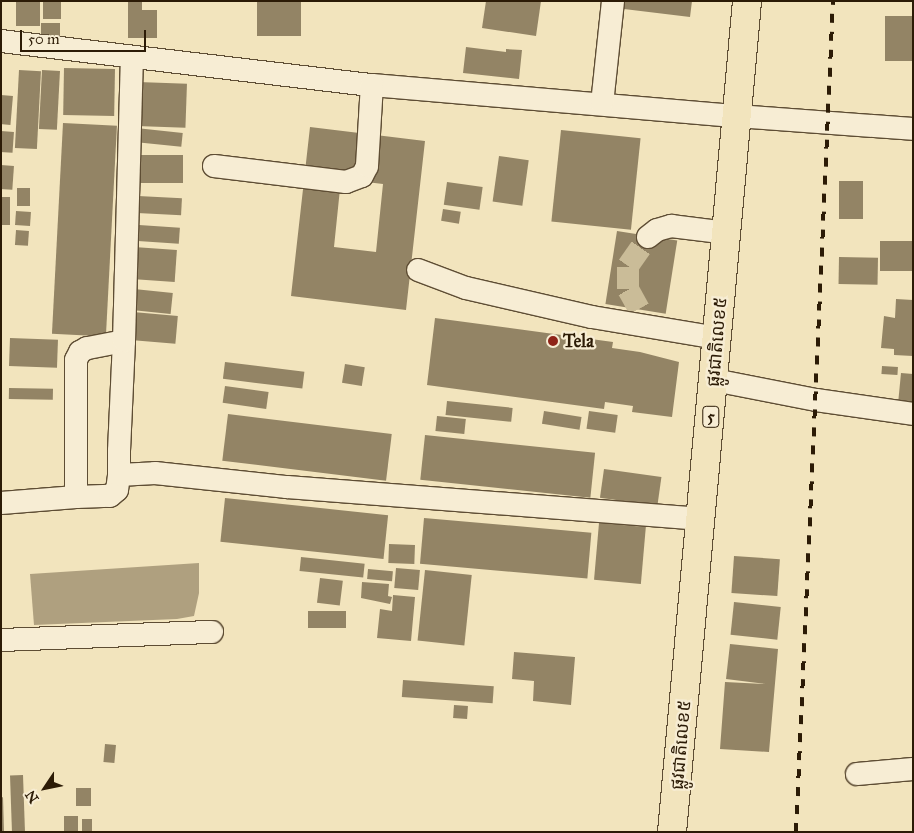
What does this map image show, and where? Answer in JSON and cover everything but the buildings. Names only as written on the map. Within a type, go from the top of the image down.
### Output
[{"type":"highway","name":"ផ្លូវជាតិលេខ៥","points":[[672,832],[702,519],[747,1]]},
{"type":"street","points":[[602,104],[613,1]]},
{"type":"street","points":[[1,41],[372,86],[737,116],[913,128]]},
{"type":"street","points":[[1,503],[110,496],[117,490],[120,475],[132,56]]},
{"type":"street","points":[[214,166],[346,182],[362,176],[367,166],[372,86]]},
{"type":"street","points":[[648,237],[657,230],[671,226],[727,233]]},
{"type":"street","points":[[418,270],[466,288],[592,317],[718,331]]},
{"type":"street","points":[[639,309],[658,319],[718,331]]},
{"type":"street","points":[[76,498],[76,360],[80,352],[87,348],[124,341]]},
{"type":"street","points":[[714,380],[832,403],[913,414]]},
{"type":"street","points":[[120,475],[155,473],[287,487],[702,519]]},
{"type":"street","points":[[1,640],[212,632]]},
{"type":"street","points":[[857,774],[913,768]]},
{"type":"shaded area","points":[[199,563],[199,593],[194,616],[177,619],[34,625],[30,574]]},
{"type":"tunnel","points":[[639,309],[628,289],[628,266],[648,237]]},
{"type":"railway","points":[[796,832],[833,1]]},
{"type":"place","name":"Tela","points":[[553,341]]}]
